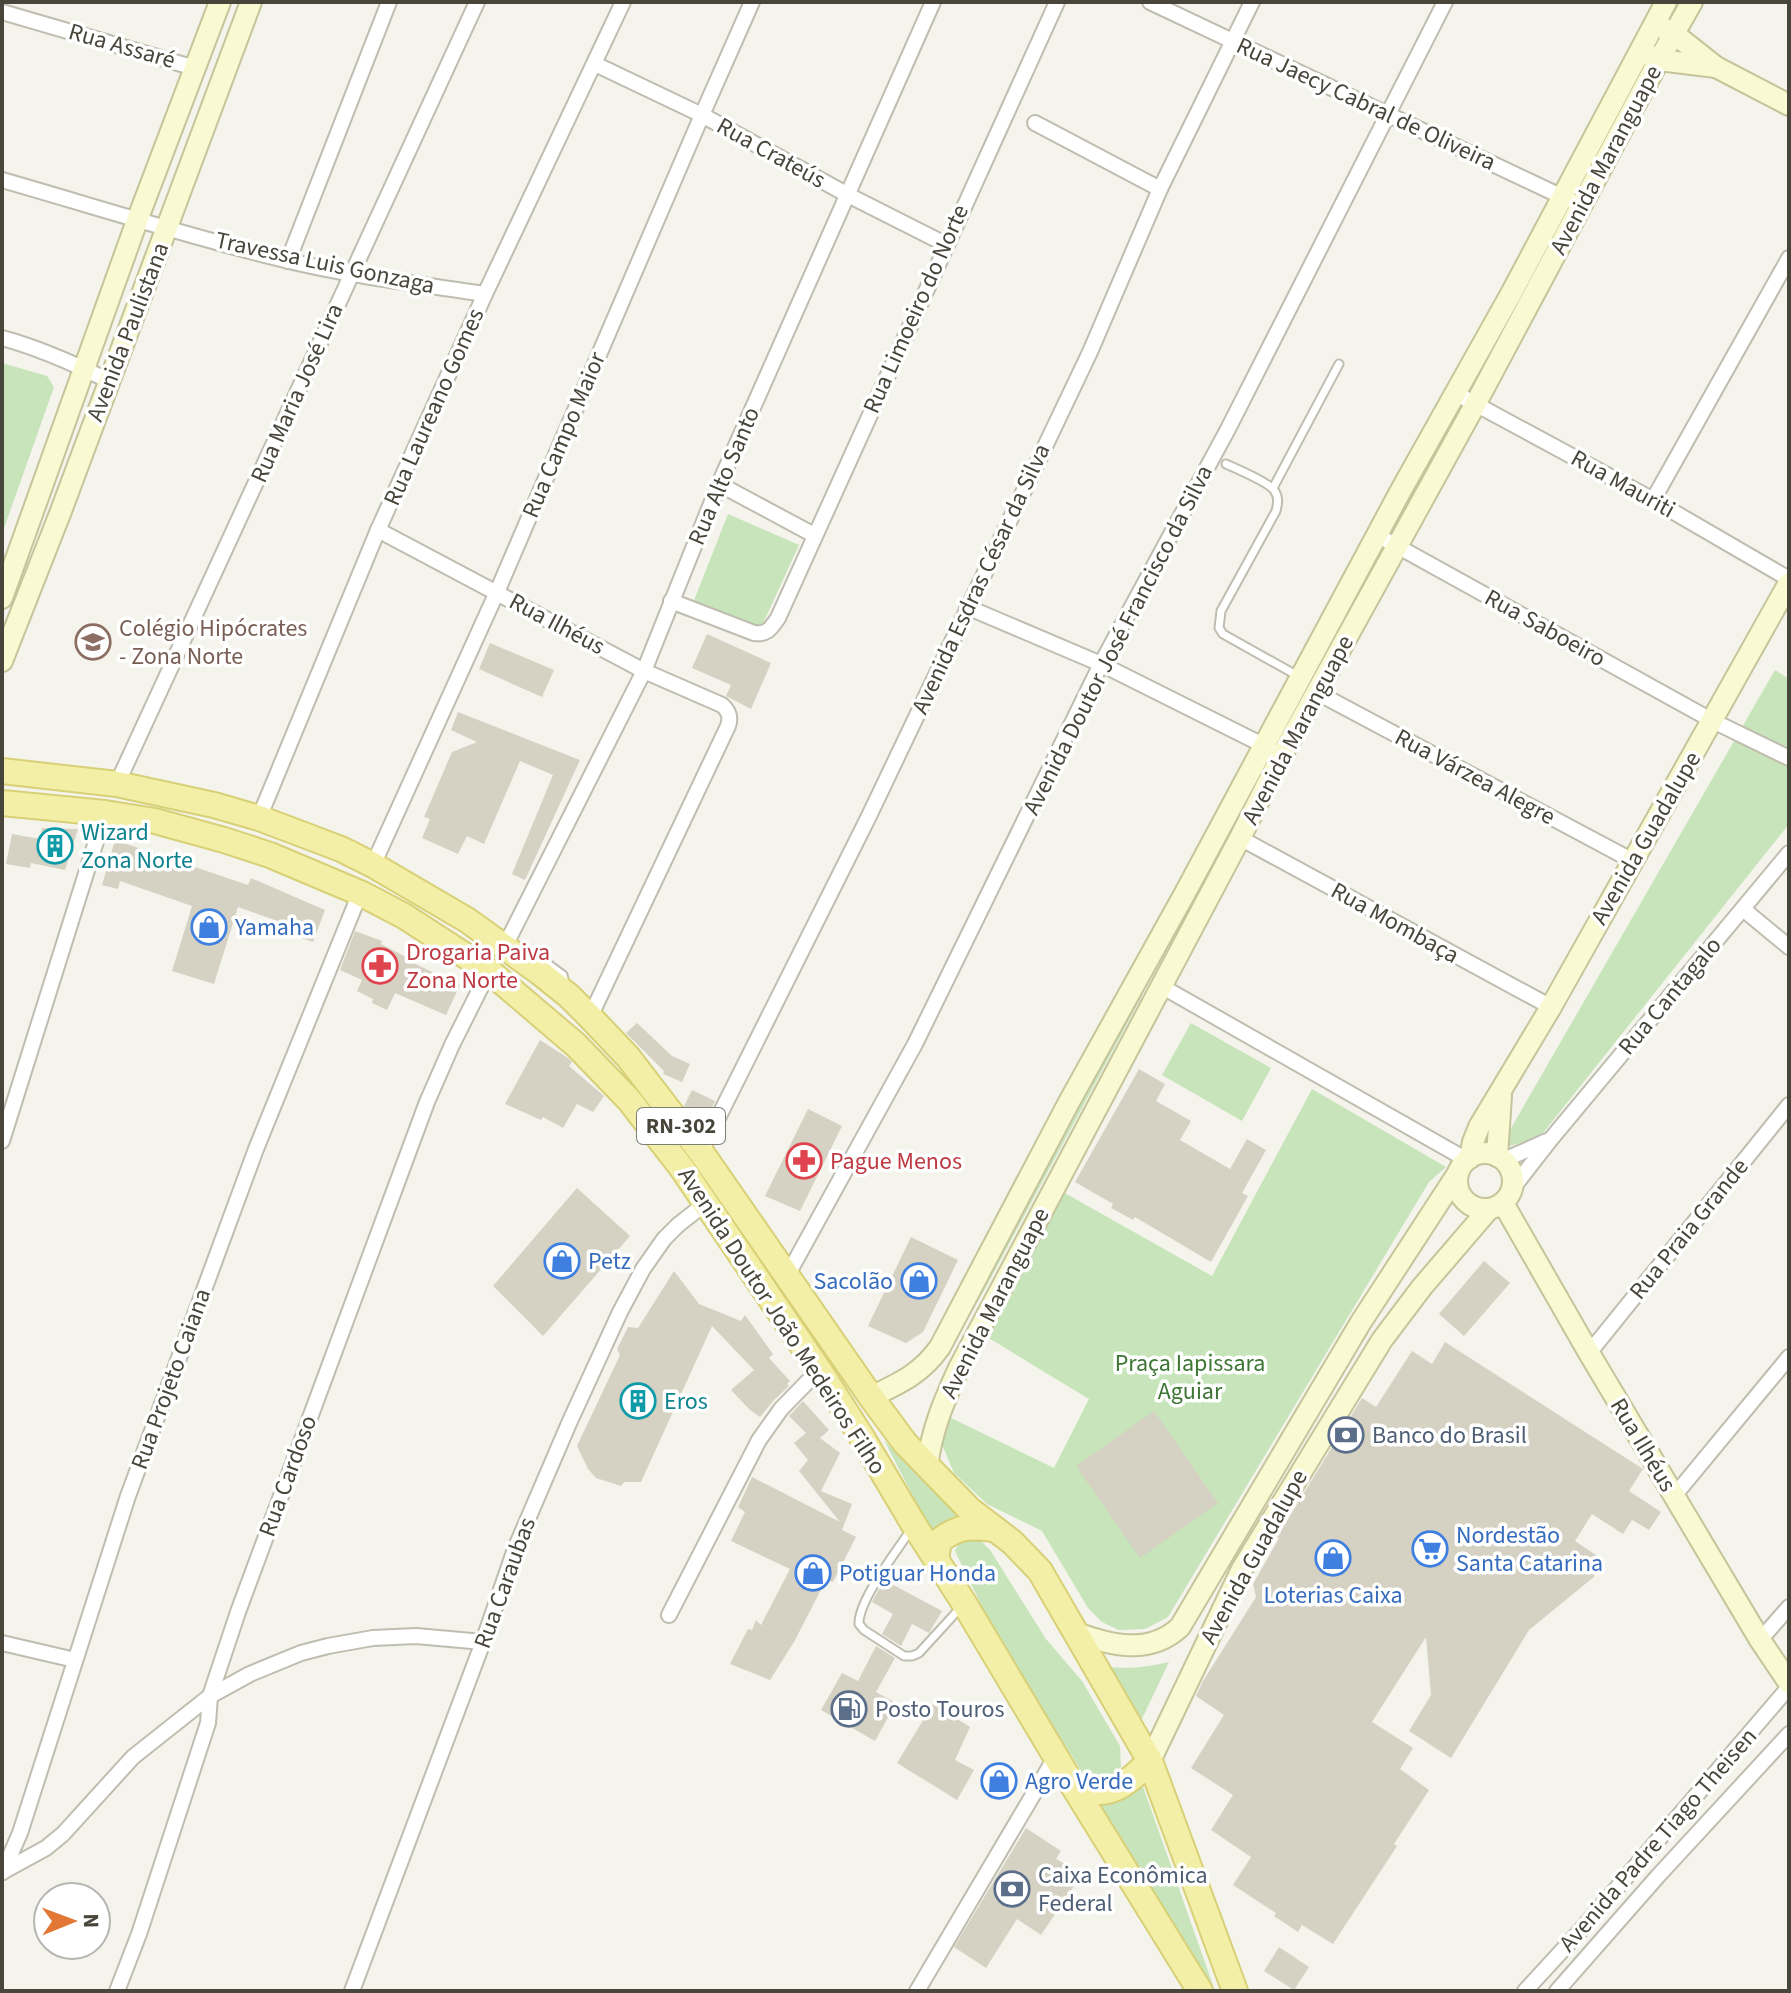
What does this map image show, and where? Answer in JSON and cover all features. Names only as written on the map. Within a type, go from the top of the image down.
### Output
[{"type":"main road","name":"Avenida Paulistana","points":[[2,598],[138,218],[220,2]]},
{"type":"main road","name":"Avenida Paulistana","points":[[2,661],[251,2]]},
{"type":"main road","name":"Avenida Maranguape","points":[[927,1468],[939,1411],[974,1340],[1240,838],[1300,677],[1512,292],[1666,2]]},
{"type":"main road","name":"Avenida Maranguape","points":[[871,1397],[905,1381],[930,1362],[940,1347],[1069,1102],[1185,893],[1273,750],[1316,692],[1692,2]]},
{"type":"main road","points":[[1654,23],[1673,33],[1716,67],[1789,105]]},
{"type":"main road","points":[[1639,50],[1659,60],[1716,67]]},
{"type":"main road","points":[[2,636],[35,551],[39,530],[34,510]]},
{"type":"main road","name":"Avenida Guadalupe","points":[[1074,1632],[1105,1643],[1122,1645],[1162,1640],[1180,1627],[1361,1322],[1465,1164],[1479,1127],[1551,1007],[1789,581]]},
{"type":"main road","name":"Avenida Doutor João Medeiros Filho","points":[[2,771],[117,784],[214,805],[259,818],[341,849],[467,920],[569,996],[628,1057],[701,1152],[905,1443],[970,1510],[1019,1548],[1040,1571],[1150,1761],[1235,1991]]},
{"type":"main road","name":"Avenida Doutor João Medeiros Filho","points":[[2,803],[155,821],[270,855],[360,893],[404,916],[489,971],[576,1045],[629,1100],[706,1203],[819,1370],[1200,1991]]},
{"type":"main road","points":[[1161,986],[1155,980],[1154,972],[1182,918],[1185,893]]},
{"type":"main road","name":"Avenida Guadalupe","points":[[1500,1158],[1501,1092]]},
{"type":"main road","points":[[1481,1153],[1500,1158],[1512,1173],[1501,1201],[1473,1207],[1461,1196],[1457,1181],[1465,1164],[1481,1153]]},
{"type":"main road","name":"Avenida Guadalupe","points":[[1150,1761],[1242,1569],[1395,1322],[1422,1287],[1501,1201]]},
{"type":"main road","name":"Rua Ilhéus","points":[[1501,1201],[1760,1640],[1789,1681]]},
{"type":"main road","points":[[950,1327],[974,1340]]},
{"type":"main road","points":[[1242,1569],[1234,1563],[1232,1555],[1261,1505],[1264,1487]]},
{"type":"main road","points":[[936,1559],[939,1541],[962,1527],[993,1529]]},
{"type":"main road","points":[[1072,1784],[1083,1790],[1117,1790],[1150,1761]]},
{"type":"street","points":[[288,261],[389,2]]},
{"type":"street","name":"Rua Maria José Lira","points":[[117,784],[477,2]]},
{"type":"street","name":"Rua Laureano Gomes","points":[[259,818],[378,530],[623,2]]},
{"type":"street","name":"Rua Campo Maior","points":[[373,865],[497,592],[752,2]]},
{"type":"street","name":"Rua Alto Santo","points":[[509,949],[644,671],[719,484],[933,2]]},
{"type":"street","name":"Rua Limoeiro do Norte","points":[[671,601],[754,633],[767,632],[778,618],[1057,2]]},
{"type":"street","name":"Rua Jaecy Cabral de Oliveira","points":[[1150,2],[1582,206]]},
{"type":"street","name":"Avenida Esdras César da Silva","points":[[701,1152],[869,816],[1090,352],[1160,189],[1252,2]]},
{"type":"street","name":"Avenida Doutor José Francisco da Silva","points":[[787,1276],[915,1044],[1101,664],[1228,429],[1445,2]]},
{"type":"street","name":"Rua Assaré","points":[[2,12],[195,68]]},
{"type":"street","name":"Rua Crateús","points":[[595,64],[702,115],[945,244]]},
{"type":"street","points":[[1035,123],[1160,189]]},
{"type":"street","name":"Travessa Luis Gonzaga","points":[[2,180],[288,261],[485,294]]},
{"type":"street","points":[[1653,500],[1789,258]]},
{"type":"street","points":[[2,338],[21,343],[109,381]]},
{"type":"street","name":"Rua Mauriti","points":[[1455,393],[1653,500],[1789,581]]},
{"type":"street","points":[[719,484],[814,535]]},
{"type":"street","name":"Rua Ilhéus","points":[[378,530],[644,671],[722,705],[728,711],[730,720],[590,1017]]},
{"type":"street","name":"Rua Saboeiro","points":[[1377,535],[1713,721],[1789,758]]},
{"type":"street","points":[[967,607],[1101,664],[1273,750]]},
{"type":"street","name":"Rua Várzea Alegre","points":[[1316,692],[1633,861]]},
{"type":"street","points":[[2,1141],[105,813]]},
{"type":"street","name":"Rua Mombaça","points":[[1240,838],[1551,1007]]},
{"type":"street","name":"Rua Cantagalo","points":[[1501,1201],[1789,853]]},
{"type":"street","name":"Rua Projeto Caiana","points":[[3,1872],[20,1833],[128,1496],[256,1149],[360,893]]},
{"type":"street","points":[[1743,909],[1789,947]]},
{"type":"street","name":"Rua Cardoso","points":[[117,1991],[139,1934],[208,1723],[210,1696],[238,1612],[427,1102],[489,971]]},
{"type":"street","points":[[1161,986],[1465,1164]]},
{"type":"street","name":"Rua Praia Grande","points":[[1589,1353],[1789,1105]]},
{"type":"street","name":"Rua Cantagalo","points":[[1500,1158],[1551,1139]]},
{"type":"street","name":"Rua Caraubas","points":[[352,1991],[515,1549],[570,1421],[643,1269],[664,1239],[706,1203]]},
{"type":"street","points":[[1674,1496],[1789,1357]]},
{"type":"street","points":[[669,1615],[759,1440],[781,1409],[819,1370]]},
{"type":"street","points":[[1760,1640],[1789,1607]]},
{"type":"street","points":[[3,1872],[46,1848],[63,1834],[133,1757],[210,1696],[250,1674],[301,1653],[373,1638],[416,1636],[483,1642]]},
{"type":"street","points":[[2,1643],[75,1660]]},
{"type":"street","name":"Avenida Padre Tiago Theisen","points":[[1525,1991],[1591,1919],[1789,1681]]},
{"type":"street","name":"Avenida Padre Tiago Theisen","points":[[1557,1991],[1789,1734]]},
{"type":"street","points":[[917,1991],[1056,1756]]},
{"type":"street","name":"Avenida Doutor João Medeiros Filho","points":[[1220,1947],[1248,1991]]},
{"type":"lane","points":[[1273,488],[1339,364]]},
{"type":"lane","points":[[1226,464],[1273,488],[1277,496],[1276,511],[1221,611],[1219,628],[1223,634],[1300,677]]},
{"type":"lane","points":[[914,1525],[859,1614],[859,1624],[904,1656],[912,1656],[919,1653],[964,1603]]},
{"type":"green space","points":[[2,363],[47,376],[54,387],[2,534]]},
{"type":"green space","points":[[1454,406],[1460,412],[1395,533],[1386,530]]},
{"type":"green space","points":[[728,514],[799,545],[760,630],[693,603]]},
{"type":"green space","points":[[1775,670],[1789,679],[1789,824],[1539,1138],[1499,1149]]},
{"type":"green space","points":[[1139,989],[1142,996],[986,1287],[967,1321],[961,1321]]},
{"type":"green space","points":[[1191,1023],[1271,1068],[1242,1121],[1162,1075]]},
{"type":"green space","name":"Praça Iapissara Aguiar","points":[[1312,1089],[1446,1167],[1429,1182],[1168,1617],[1145,1629],[1119,1630],[1102,1622],[1088,1608],[1042,1531],[987,1504],[954,1473],[941,1442],[945,1415],[1054,1468],[1089,1399],[987,1337],[1063,1192],[1212,1276]]},
{"type":"green space","points":[[884,1440],[918,1476],[961,1515],[932,1533]]},
{"type":"green space","points":[[976,1536],[990,1550],[1046,1639],[1082,1681],[1120,1746],[1121,1767],[1113,1776],[1101,1780],[1085,1777],[993,1629],[955,1551],[961,1542]]},
{"type":"green space","points":[[1169,1662],[1140,1723],[1106,1667],[1138,1667]]},
{"type":"green space","points":[[1140,1778],[1215,1991],[1207,1991],[1087,1803]]},
{"type":"building","points":[[707,634],[771,663],[751,709],[726,696],[731,685],[692,668]]},
{"type":"building","points":[[490,643],[554,670],[542,697],[479,669]]},
{"type":"building","points":[[458,712],[580,760],[525,880],[512,874],[553,775],[520,761],[484,844],[467,836],[458,854],[422,838],[430,819],[424,817],[452,752],[477,742],[451,730]]},
{"type":"building","name":"Wizard Zona Norte","points":[[42,828],[78,829],[65,870],[31,863],[30,868],[6,864],[12,834],[40,839]]},
{"type":"building","points":[[115,840],[248,885],[251,878],[325,910],[313,942],[280,930],[283,923],[238,907],[214,984],[172,971],[192,906],[120,881],[118,889],[102,885]]},
{"type":"building","points":[[355,931],[382,941],[381,944],[411,962],[460,985],[446,1015],[395,993],[387,1010],[357,991],[362,980],[340,970]]},
{"type":"building","points":[[637,1023],[672,1056],[690,1064],[682,1082],[663,1074],[664,1071],[626,1033]]},
{"type":"building","points":[[540,1040],[568,1058],[572,1062],[569,1066],[604,1096],[593,1112],[577,1104],[563,1128],[543,1117],[541,1120],[505,1104]]},
{"type":"building","points":[[1139,1069],[1165,1084],[1156,1101],[1191,1121],[1180,1140],[1230,1169],[1247,1139],[1266,1150],[1242,1193],[1248,1196],[1211,1262],[1135,1217],[1133,1220],[1111,1208],[1113,1204],[1075,1182]]},
{"type":"building","points":[[692,1090],[715,1101],[706,1120],[684,1106]]},
{"type":"building","name":"Pague Menos","points":[[808,1109],[842,1126],[800,1211],[765,1196]]},
{"type":"building","name":"Petz","points":[[577,1188],[630,1236],[543,1336],[493,1286]]},
{"type":"building","name":"Sacolão","points":[[911,1237],[958,1260],[923,1332],[906,1343],[868,1326]]},
{"type":"building","points":[[1484,1261],[1510,1283],[1464,1336],[1439,1314]]},
{"type":"building","name":"Eros","points":[[674,1271],[699,1304],[741,1321],[745,1315],[773,1354],[769,1358],[790,1381],[789,1386],[760,1417],[750,1410],[731,1390],[754,1370],[712,1326],[641,1482],[624,1482],[621,1486],[596,1478],[577,1446],[620,1355],[617,1349],[628,1327],[638,1328]]},
{"type":"building","points":[[1445,1342],[1643,1469],[1629,1491],[1661,1512],[1649,1530],[1632,1520],[1623,1534],[1592,1514],[1575,1541],[1599,1557],[1590,1572],[1595,1576],[1529,1630],[1451,1758],[1409,1731],[1431,1695],[1426,1637],[1372,1722],[1413,1748],[1400,1769],[1429,1790],[1394,1844],[1397,1846],[1333,1944],[1302,1925],[1298,1932],[1274,1916],[1276,1913],[1233,1885],[1251,1857],[1211,1830],[1233,1795],[1191,1768],[1224,1715],[1196,1696],[1256,1597],[1253,1584],[1277,1537],[1362,1398],[1376,1407],[1412,1351],[1432,1364]]},
{"type":"building","name":"Potiguar Honda","points":[[803,1401],[829,1430],[820,1438],[840,1453],[821,1491],[852,1504],[842,1530],[856,1537],[833,1582],[826,1580],[770,1680],[730,1664],[748,1629],[752,1630],[756,1620],[761,1625],[790,1569],[731,1541],[745,1512],[738,1507],[752,1477],[840,1522],[799,1471],[808,1460],[794,1443],[806,1433],[789,1416]]},
{"type":"building","points":[[1154,1411],[1218,1503],[1140,1558],[1076,1466]]},
{"type":"building","points":[[884,1580],[942,1611],[929,1633],[912,1624],[901,1646],[882,1634],[893,1614],[872,1602]]},
{"type":"building","points":[[876,1646],[895,1658],[876,1692],[896,1703],[875,1741],[821,1710],[842,1673],[858,1681]]},
{"type":"building","points":[[933,1704],[970,1727],[955,1760],[974,1770],[957,1800],[897,1763]]},
{"type":"building","name":"Caixa Econômica Federal","points":[[1026,1828],[1061,1851],[1056,1859],[1082,1874],[1041,1935],[1017,1919],[986,1968],[954,1947]]},
{"type":"building","points":[[1279,1947],[1309,1967],[1294,1990],[1264,1971]]},
{"type":"place","name":"Colégio Hipócrates - Zona Norte","points":[[93,642]]},
{"type":"place","name":"Wizard Zona Norte","points":[[55,846]]},
{"type":"place","name":"Yamaha","points":[[209,927]]},
{"type":"place","name":"Drogaria Paiva Zona Norte","points":[[380,966]]},
{"type":"place","name":"Pague Menos","points":[[804,1161]]},
{"type":"place","name":"Petz","points":[[562,1261]]},
{"type":"place","name":"Sacolão","points":[[919,1281]]},
{"type":"place","name":"Eros","points":[[638,1401]]},
{"type":"place","name":"Banco do Brasil","points":[[1346,1435]]},
{"type":"place","name":"Nordestão Santa Catarina","points":[[1430,1549]]},
{"type":"place","name":"Loterias Caixa","points":[[1333,1558]]},
{"type":"place","name":"Potiguar Honda","points":[[813,1573]]},
{"type":"place","name":"Posto Touros","points":[[849,1709]]},
{"type":"place","name":"Agro Verde","points":[[999,1781]]},
{"type":"place","name":"Caixa Econômica Federal","points":[[1012,1889]]}]
